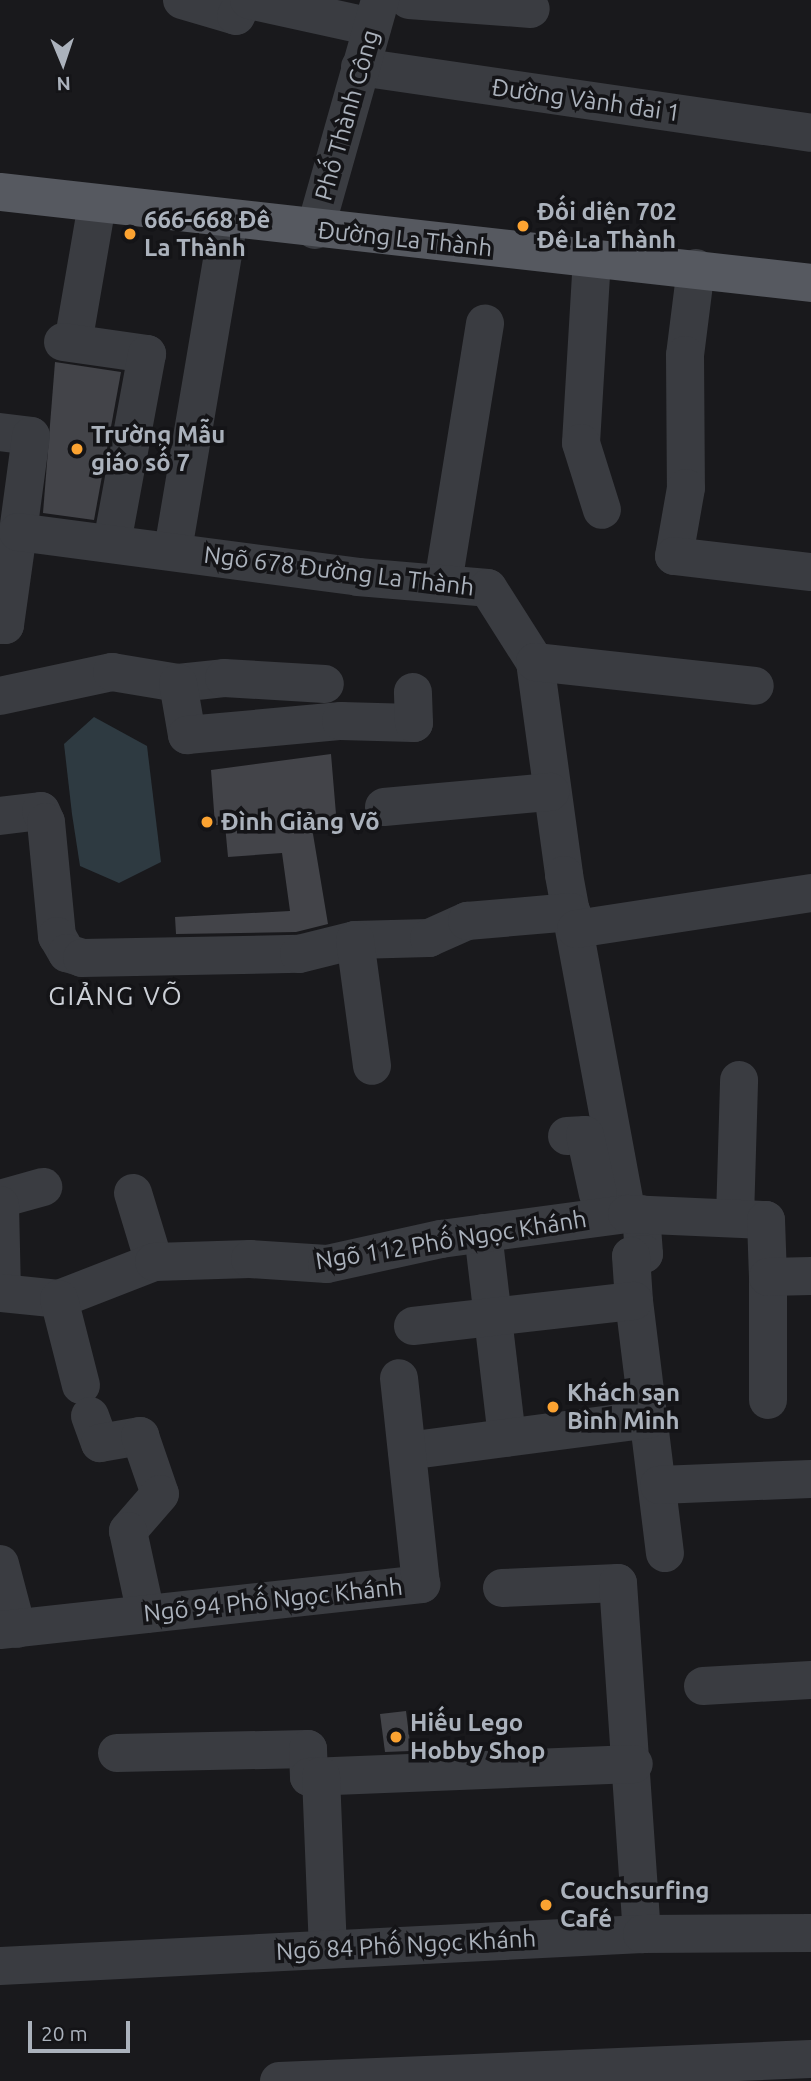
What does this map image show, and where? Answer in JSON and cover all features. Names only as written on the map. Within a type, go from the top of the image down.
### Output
[{"type":"main road","name":"Đường La Thành","points":[[0,192],[315,230],[696,268],[811,283]]},
{"type":"street","points":[[182,0],[236,16],[244,0]]},
{"type":"street","points":[[250,0],[376,13]]},
{"type":"street","points":[[409,0],[531,9]]},
{"type":"street","name":"Phố Thành Công","points":[[315,230],[376,13]]},
{"type":"street","name":"Đường Vành đai 1","points":[[360,67],[811,133]]},
{"type":"street","points":[[97,204],[69,334],[147,354],[112,543]]},
{"type":"street","name":"Ngõ 678 Đường La Thành","points":[[229,220],[173,550],[358,577],[488,588],[535,662],[550,792],[624,1215]]},
{"type":"street","points":[[592,258],[581,443],[602,510]]},
{"type":"street","points":[[696,268],[685,355],[686,488],[674,556],[811,572]]},
{"type":"street","points":[[443,583],[485,323]]},
{"type":"street","points":[[0,432],[31,436],[5,625],[0,625]]},
{"type":"street","points":[[19,532],[173,550]]},
{"type":"street","points":[[535,662],[755,686]]},
{"type":"street","points":[[0,696],[112,672],[178,683],[224,678],[325,684]]},
{"type":"street","points":[[178,683],[187,735],[341,720],[414,723],[413,692]]},
{"type":"street","points":[[384,807],[550,792]]},
{"type":"street","points":[[0,816],[27,810],[41,811],[46,822],[57,936],[67,953],[147,959],[299,954],[355,940],[429,938],[467,921],[574,921],[811,893]]},
{"type":"street","points":[[355,940],[372,1066]]},
{"type":"street","points":[[735,1218],[739,1080]]},
{"type":"street","points":[[566,1136],[585,1135],[644,1254],[631,1256],[634,1301],[659,1485],[665,1553]]},
{"type":"street","points":[[0,1199],[43,1187]]},
{"type":"street","points":[[133,1193],[154,1262]]},
{"type":"street","points":[[0,1205],[1,1293]]},
{"type":"street","name":"Ngõ 112 Phố Ngọc Khánh","points":[[1,1293],[60,1299],[154,1262],[250,1259],[327,1264],[484,1233],[624,1215],[766,1220],[768,1278]]},
{"type":"street","points":[[484,1233],[507,1438]]},
{"type":"street","points":[[768,1400],[768,1278],[811,1276]]},
{"type":"street","points":[[60,1299],[85,1400],[100,1443],[140,1436],[160,1494],[128,1531],[146,1614]]},
{"type":"street","points":[[413,1326],[634,1301]]},
{"type":"street","points":[[400,1378],[407,1451],[649,1419]]},
{"type":"street","name":"Ngõ 94 Phố Ngọc Khánh","points":[[8,1629],[421,1584],[407,1451]]},
{"type":"street","points":[[659,1485],[811,1479]]},
{"type":"street","points":[[0,1564],[8,1629]]},
{"type":"street","points":[[502,1587],[618,1583],[634,1764],[642,1934]]},
{"type":"street","points":[[703,1686],[811,1680]]},
{"type":"street","points":[[117,1753],[308,1749],[309,1777],[634,1764]]},
{"type":"street","points":[[321,1776],[328,1948]]},
{"type":"street","name":"Ngõ 84 Phố Ngọc Khánh","points":[[0,1966],[642,1934],[811,1933]]},
{"type":"street","points":[[279,2081],[491,2077],[811,2059]]},
{"type":"shaded area","points":[[94,717],[147,746],[161,862],[119,883],[80,866],[72,814],[64,744]]},
{"type":"building","name":"Trường Mẫu giáo số 7","points":[[55,362],[121,372],[94,520],[43,513]]},
{"type":"building","points":[[331,754],[337,826],[312,828],[328,924],[296,932],[176,934],[175,917],[290,911],[282,853],[228,857],[225,825],[215,825],[211,770]]},
{"type":"building","name":"Hiếu Lego Hobby Shop","points":[[406,1711],[411,1751],[385,1752],[380,1714]]},
{"type":"place","name":"Đối diện 702 Đê La Thành","points":[[523,226]]},
{"type":"place","name":"666-668 Đê La Thành","points":[[130,234]]},
{"type":"place","name":"Trường Mẫu giáo số 7","points":[[77,449]]},
{"type":"place","name":"Đình Giảng Võ","points":[[207,822]]},
{"type":"place","name":"Khách sạn Bình Minh","points":[[553,1407]]},
{"type":"place","name":"Hiếu Lego Hobby Shop","points":[[396,1737]]},
{"type":"place","name":"Couchsurfing Café","points":[[546,1905]]},
{"type":"district","name":"GIẢNG VÕ","points":[[116,996]]}]
